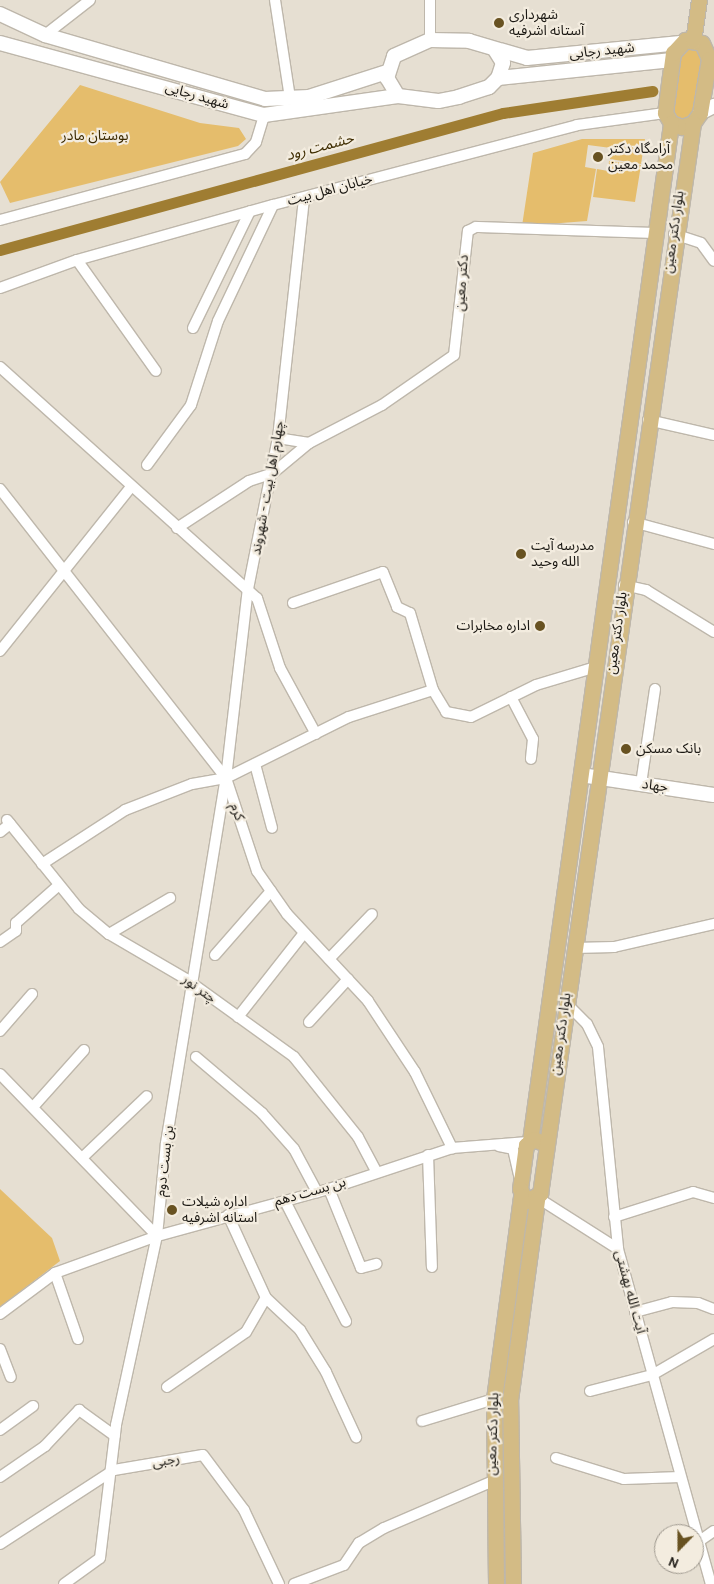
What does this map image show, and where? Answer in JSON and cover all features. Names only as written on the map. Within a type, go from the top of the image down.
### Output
[{"type":"main road","points":[[688,0],[695,44]]},
{"type":"main road","points":[[695,44],[699,0]]},
{"type":"main road","name":"شهید رجایی","points":[[0,14],[44,35],[265,99],[308,97],[387,72]]},
{"type":"main road","name":"شهید رجایی","points":[[430,40],[469,41],[527,58],[695,44]]},
{"type":"main road","points":[[398,96],[387,72],[394,56],[430,40]]},
{"type":"main road","name":"شهید رجایی","points":[[0,42],[264,115],[398,96],[438,101],[459,97],[489,87],[498,78],[672,60]]},
{"type":"main road","name":"بلوار دکتر معین","points":[[496,1584],[491,1482],[494,1399],[521,1189],[657,233],[672,60],[695,44],[709,59],[674,234],[510,1400],[513,1584]]},
{"type":"main road","points":[[495,50],[503,63],[498,78]]},
{"type":"main road","points":[[668,118],[682,126],[714,106]]},
{"type":"main road","name":"جهاد","points":[[581,775],[714,795]]},
{"type":"main road","points":[[529,1142],[537,1139],[545,1144]]},
{"type":"main road","points":[[521,1189],[530,1201],[538,1198]]},
{"type":"street","points":[[44,35],[90,0]]},
{"type":"street","points":[[275,0],[290,98]]},
{"type":"street","points":[[430,0],[430,40]]},
{"type":"street","points":[[0,220],[245,154],[256,142],[264,115]]},
{"type":"street","name":"خیابان اهل بیت","points":[[0,288],[77,260],[250,211],[577,126],[668,118]]},
{"type":"street","name":"چهارم اهل بیت - شهروند","points":[[226,778],[248,589],[273,474],[278,438],[304,198]]},
{"type":"street","points":[[147,466],[191,405],[218,321],[273,205]]},
{"type":"street","points":[[193,328],[250,211]]},
{"type":"street","name":"دکتر معین","points":[[273,474],[309,443],[382,405],[454,355],[468,231],[484,227],[657,233]]},
{"type":"street","points":[[674,234],[701,243],[714,260]]},
{"type":"street","points":[[77,260],[156,371]]},
{"type":"street","points":[[0,367],[131,487],[257,598],[280,668],[316,734]]},
{"type":"street","points":[[648,420],[714,435]]},
{"type":"street","points":[[278,438],[309,443]]},
{"type":"street","points":[[177,528],[249,481],[273,474]]},
{"type":"street","points":[[0,651],[66,574],[131,487]]},
{"type":"street","name":"کرم","points":[[0,489],[226,778],[258,871],[304,933],[348,979],[415,1072],[452,1148]]},
{"type":"street","points":[[633,522],[714,544]]},
{"type":"street","points":[[292,603],[383,572],[396,607],[410,613],[433,690],[446,712],[471,717],[511,697],[596,667]]},
{"type":"street","points":[[624,585],[646,590],[714,632]]},
{"type":"street","points":[[641,784],[655,689]]},
{"type":"street","points":[[42,864],[125,810],[192,784],[226,778],[349,717],[433,690]]},
{"type":"street","points":[[511,697],[533,739],[531,759]]},
{"type":"street","points":[[254,764],[272,828]]},
{"type":"street","name":"بن بست دوم","points":[[64,1584],[100,1558],[114,1470],[115,1436],[157,1236],[166,1143],[194,984],[226,778]]},
{"type":"street","name":"چتر نور","points":[[0,832],[9,822],[79,909],[109,934],[194,984],[294,1057],[358,1137],[376,1171]]},
{"type":"street","points":[[0,942],[16,932],[16,922],[59,885]]},
{"type":"street","points":[[214,955],[271,891]]},
{"type":"street","points":[[109,934],[170,898]]},
{"type":"street","points":[[329,959],[372,914]]},
{"type":"street","points":[[574,948],[614,947],[714,924]]},
{"type":"street","points":[[238,1017],[304,933]]},
{"type":"street","points":[[310,1022],[348,979]]},
{"type":"street","points":[[0,1031],[32,994]]},
{"type":"street","name":"آیت الله بهشتی","points":[[565,1002],[587,1024],[598,1047],[618,1249],[650,1375],[693,1524]]},
{"type":"street","points":[[34,1106],[84,1050]]},
{"type":"street","points":[[196,1057],[269,1120],[294,1149],[317,1192]]},
{"type":"street","points":[[0,1074],[83,1156],[157,1236]]},
{"type":"street","points":[[83,1156],[147,1096]]},
{"type":"street","name":"بن بست دهم","points":[[0,1314],[55,1273],[157,1236],[228,1215],[329,1189],[376,1171],[452,1148],[529,1142]]},
{"type":"street","points":[[489,1144],[513,1149],[521,1189]]},
{"type":"street","points":[[428,1155],[432,1267]]},
{"type":"street","points":[[329,1189],[361,1268],[376,1264]]},
{"type":"street","points":[[614,1217],[692,1192],[714,1198]]},
{"type":"street","points":[[538,1198],[618,1249]]},
{"type":"street","points":[[286,1200],[346,1321]]},
{"type":"street","points":[[228,1215],[266,1298],[300,1330],[326,1372],[356,1436]]},
{"type":"street","points":[[55,1273],[78,1339]]},
{"type":"street","points":[[167,1387],[246,1332],[266,1298]]},
{"type":"street","points":[[635,1312],[672,1302],[698,1303],[714,1309]]},
{"type":"street","points":[[590,1391],[650,1375],[714,1339]]},
{"type":"street","points":[[0,1349],[11,1377]]},
{"type":"street","points":[[422,1421],[494,1399]]},
{"type":"street","points":[[0,1430],[33,1406]]},
{"type":"street","points":[[0,1477],[45,1446],[78,1410],[115,1436]]},
{"type":"street","name":"رجبی","points":[[0,1544],[114,1470],[203,1455],[244,1510],[279,1584]]},
{"type":"street","points":[[556,1458],[624,1479],[680,1477]]},
{"type":"street","points":[[294,1584],[344,1564],[359,1543],[384,1528],[491,1482]]},
{"type":"street","name":"آیت الله بهشتی","points":[[704,1561],[711,1584]]},
{"type":"green space","points":[[695,47],[704,57],[693,116],[680,120],[670,114],[681,49]]},
{"type":"green space","name":"بوستان مادر","points":[[80,85],[200,123],[239,128],[246,139],[238,146],[10,203],[0,182]]},
{"type":"green space","points":[[582,139],[645,139],[641,164],[610,159],[611,148],[588,145],[585,167],[596,169],[587,221],[522,226],[533,153]]},
{"type":"green space","points":[[609,161],[641,165],[635,202],[593,197],[597,169],[608,171]]},
{"type":"green space","points":[[0,1189],[52,1238],[60,1261],[0,1307]]},
{"type":"waterway","name":"حشمت رود","points":[[0,250],[503,113],[652,91]]},
{"type":"place","name":"شهرداری آستانه اشرفیه","points":[[499,23]]},
{"type":"place","name":"آرامگاه دکتر محمد معین","points":[[598,157]]},
{"type":"place","name":"مدرسه آیت الله وحید","points":[[521,554]]},
{"type":"place","name":"اداره مخابرات","points":[[540,626]]},
{"type":"place","name":"بانک مسکن","points":[[626,749]]},
{"type":"place","name":"اداره شیلات استانه اشرفیه","points":[[172,1210]]}]
